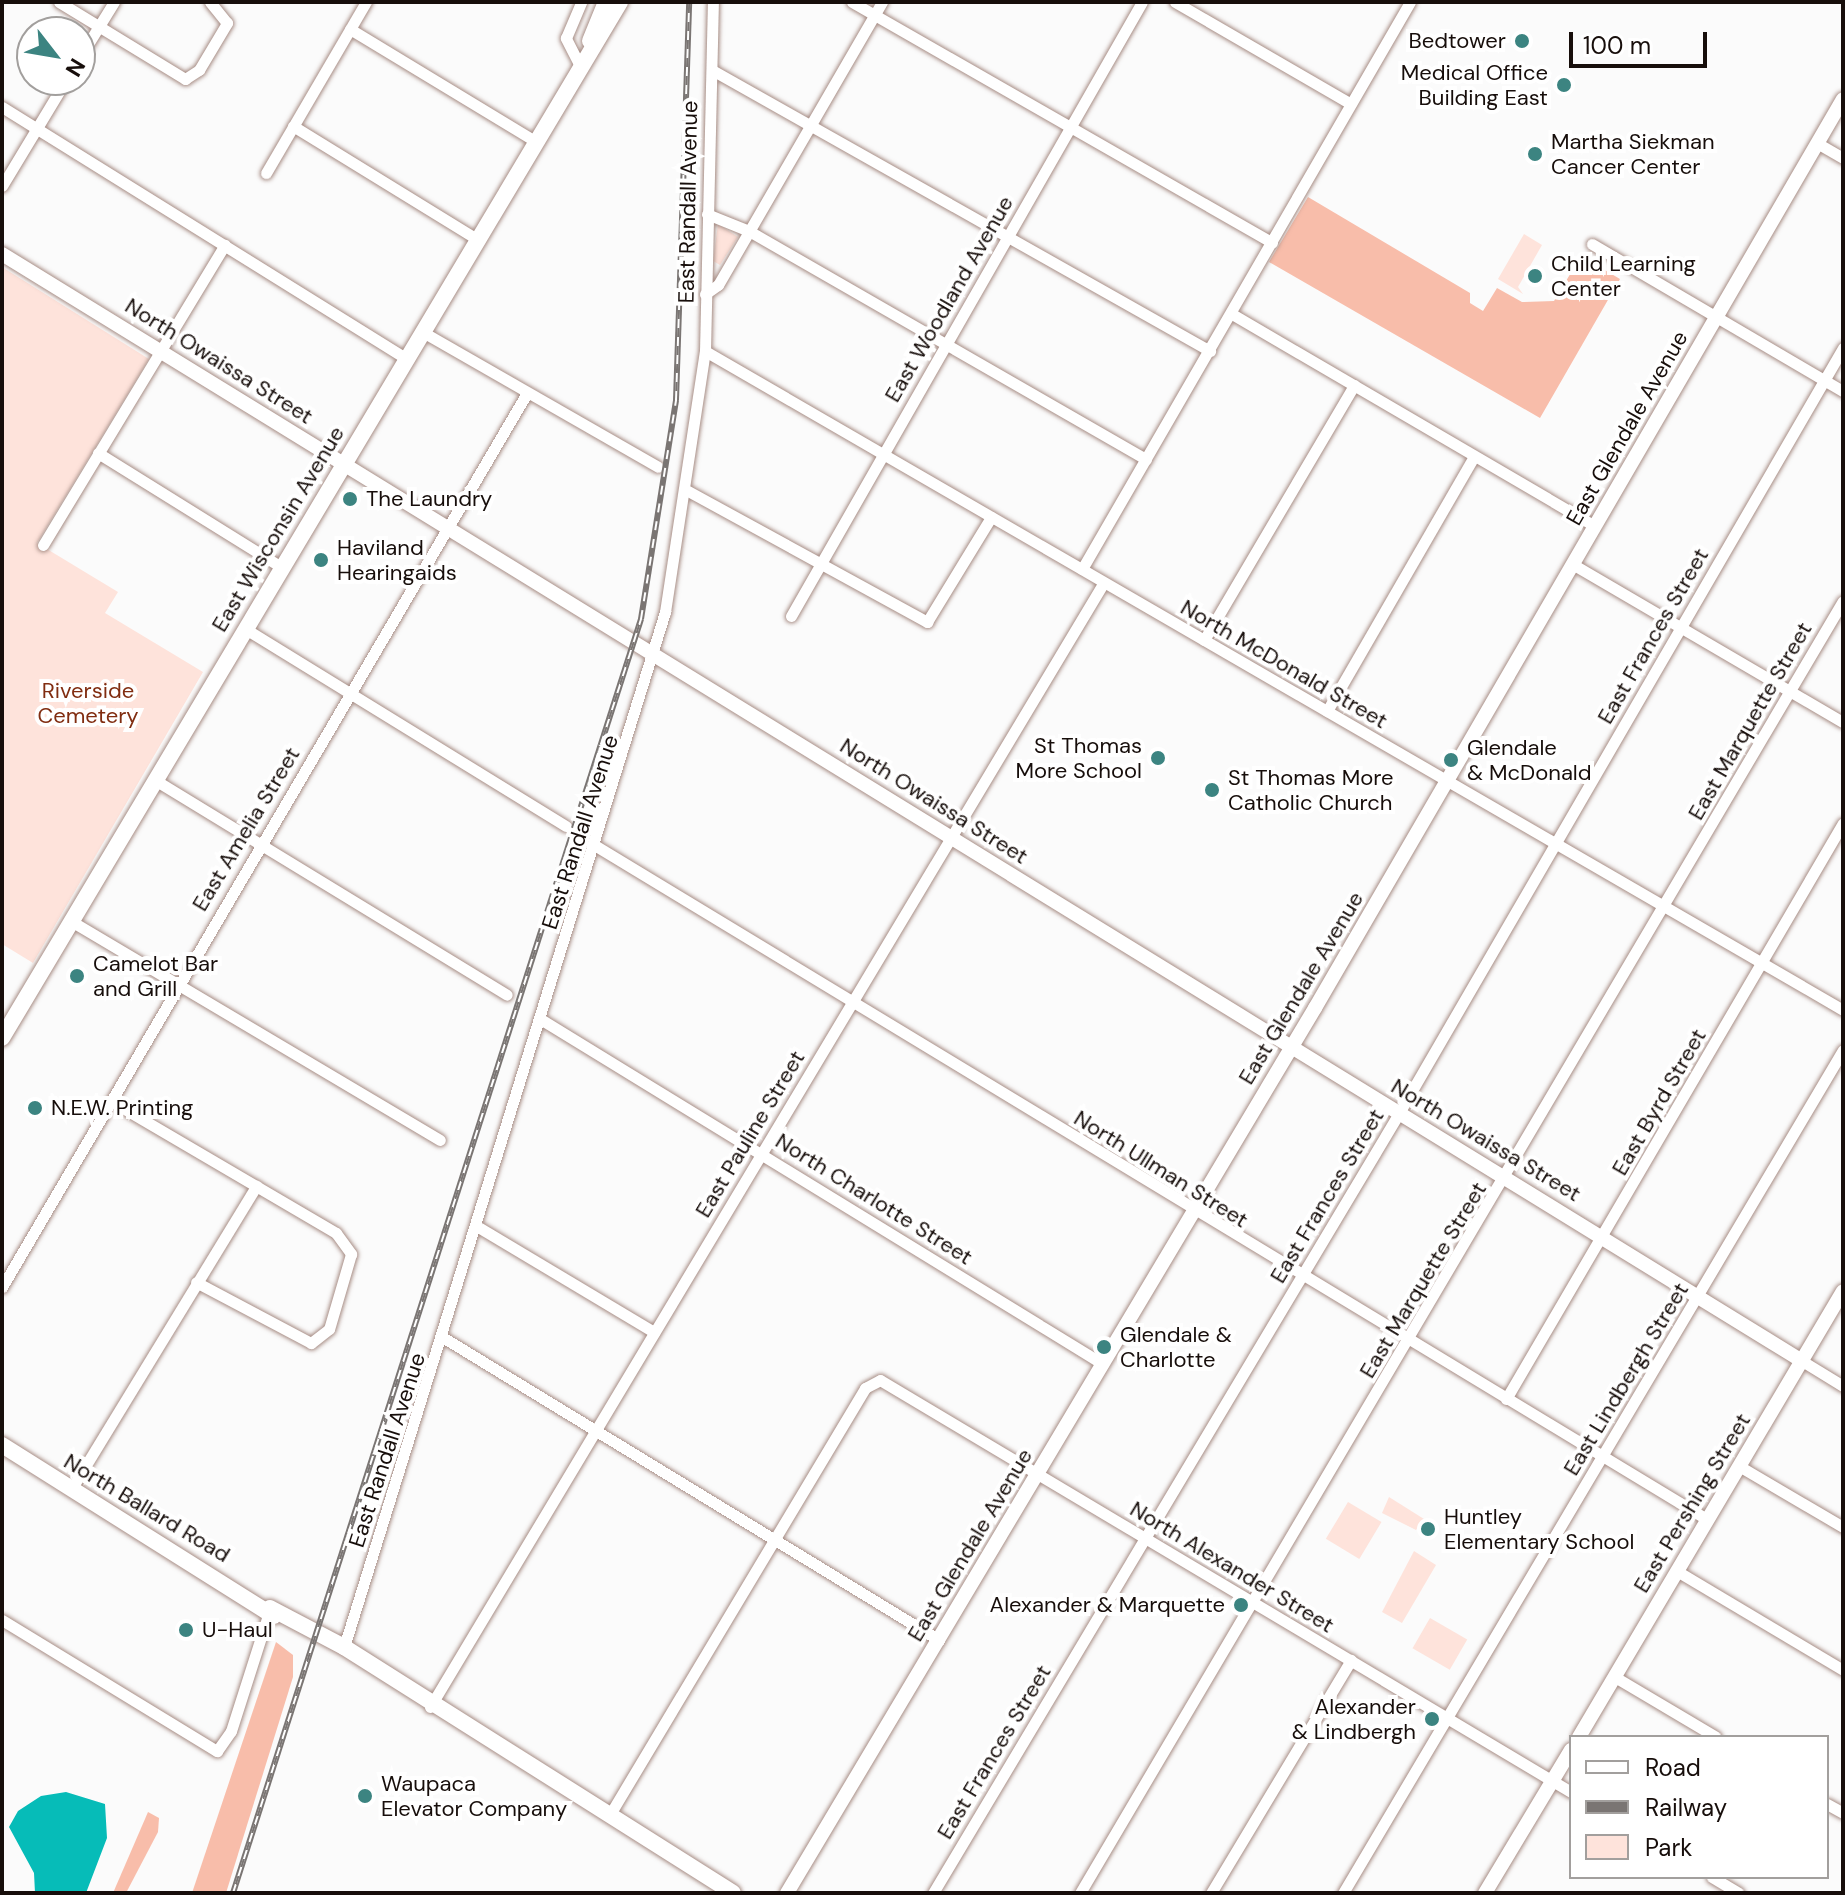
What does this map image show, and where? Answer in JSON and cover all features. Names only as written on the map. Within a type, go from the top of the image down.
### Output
[{"type":"main road","name":"East Wisconsin Avenue","points":[[590,43],[606,2]]},
{"type":"main road","name":"East Wisconsin Avenue","points":[[2,1038],[578,62],[620,2]]},
{"type":"main road","name":"North Ballard Road","points":[[2,1445],[733,1893]]},
{"type":"main road","name":"North Ballard Road","points":[[270,1608],[344,1647],[396,1686]]},
{"type":"street","points":[[59,2],[191,78],[227,23],[210,2]]},
{"type":"street","points":[[96,31],[114,2]]},
{"type":"street","points":[[266,173],[366,2]]},
{"type":"street","points":[[578,62],[566,38],[581,2]]},
{"type":"street","name":"East Randall Avenue","points":[[344,1647],[480,1228],[655,655],[688,491],[705,351],[713,2]]},
{"type":"street","points":[[852,2],[1272,243]]},
{"type":"street","points":[[705,294],[749,231],[882,2]]},
{"type":"street","name":"East Woodland Avenue","points":[[791,616],[1142,2]]},
{"type":"street","points":[[1175,2],[1351,104]]},
{"type":"street","points":[[1082,569],[1410,2]]},
{"type":"street","points":[[350,29],[533,140]]},
{"type":"street","points":[[712,70],[812,122],[1210,351]]},
{"type":"street","points":[[2,186],[57,96]]},
{"type":"street","name":"East Glendale Avenue","points":[[787,1893],[1291,1048],[1843,99]]},
{"type":"street","points":[[2,107],[405,358]]},
{"type":"street","points":[[293,126],[475,238]]},
{"type":"street","points":[[1817,143],[1843,158]]},
{"type":"street","points":[[707,214],[749,231],[1146,459]]},
{"type":"street","points":[[1592,244],[1843,391]]},
{"type":"street","points":[[43,545],[225,245]]},
{"type":"street","name":"North Owaissa Street","points":[[2,254],[1843,1386]]},
{"type":"street","points":[[1232,314],[1595,526]]},
{"type":"street","points":[[421,331],[658,467]]},
{"type":"street","name":"East Frances Street","points":[[933,1893],[1399,1113],[1843,348]]},
{"type":"street","name":"North McDonald Street","points":[[705,351],[1843,1010]]},
{"type":"street","points":[[1204,640],[1354,385]]},
{"type":"street","name":"East Amelia Street","points":[[2,1287],[177,984],[527,393]]},
{"type":"street","points":[[98,453],[281,567]]},
{"type":"street","points":[[1327,711],[1474,456]]},
{"type":"street","points":[[688,491],[930,621],[991,517]]},
{"type":"street","points":[[1574,565],[1843,722]]},
{"type":"street","name":"East Pauline Street","points":[[430,1707],[1104,582]]},
{"type":"street","name":"East Marquette Street","points":[[1080,1893],[1507,1178],[1843,601]]},
{"type":"street","points":[[244,628],[566,826]]},
{"type":"street","points":[[155,780],[507,995]]},
{"type":"street","name":"East Byrd Street","points":[[1506,1399],[1843,823]]},
{"type":"street","name":"North Ullman Street","points":[[596,846],[1193,1213],[1708,1520]]},
{"type":"street","points":[[71,921],[440,1140]]},
{"type":"street","name":"North Charlotte Street","points":[[542,1020],[1103,1364]]},
{"type":"street","name":"East Lindbergh Street","points":[[1343,1893],[1843,1050]]},
{"type":"street","points":[[111,1101],[256,1186],[349,1246],[348,1276],[326,1335],[299,1342],[196,1282]]},
{"type":"street","points":[[72,1488],[256,1186]]},
{"type":"street","points":[[480,1228],[654,1332]]},
{"type":"street","name":"East Pershing Street","points":[[1580,1735],[1843,1291]]},
{"type":"street","points":[[444,1338],[939,1640]]},
{"type":"street","name":"North Alexander Street","points":[[775,1538],[872,1381],[1037,1474],[1569,1791]]},
{"type":"street","points":[[1739,1466],[1843,1527]]},
{"type":"street","points":[[609,1816],[775,1538]]},
{"type":"street","points":[[1677,1571],[1843,1670]]},
{"type":"street","points":[[2,1620],[217,1751],[231,1731],[270,1608]]},
{"type":"street","points":[[1211,1893],[1351,1660]]},
{"type":"street","points":[[1615,1677],[1713,1735]]},
{"type":"street","points":[[1485,1893],[1569,1753]]},
{"type":"street","points":[[1715,1879],[1739,1893]]},
{"type":"green space","points":[[718,224],[738,237],[720,265],[713,261]]},
{"type":"green space","points":[[1524,234],[1542,245],[1518,287],[1523,294],[1498,279]]},
{"type":"green space","name":"Riverside Cemetery","points":[[2,267],[149,359],[37,543],[118,592],[105,613],[203,672],[33,963],[2,944]]},
{"type":"green space","points":[[1389,1497],[1424,1519],[1416,1530],[1382,1513]]},
{"type":"green space","points":[[1348,1502],[1381,1522],[1359,1559],[1326,1539]]},
{"type":"green space","points":[[1414,1551],[1436,1565],[1402,1623],[1382,1612]]},
{"type":"green space","points":[[1430,1618],[1467,1640],[1450,1670],[1412,1648]]},
{"type":"shaded area","points":[[1308,197],[1470,293],[1470,303],[1483,311],[1497,288],[1522,302],[1554,301],[1581,256],[1620,279],[1540,418],[1269,262]]},
{"type":"shaded area","points":[[276,1642],[293,1655],[293,1677],[226,1893],[192,1893]]},
{"type":"shaded area","points":[[148,1812],[159,1818],[158,1832],[126,1893],[113,1893]]},
{"type":"water","points":[[66,1792],[105,1804],[107,1838],[86,1893],[35,1893],[34,1873],[9,1827],[18,1811],[41,1796]]},
{"type":"railway","points":[[233,1893],[641,619],[676,400],[689,2]]},
{"type":"place","name":"Bedtower","points":[[1522,41]]},
{"type":"place","name":"Medical Office Building East","points":[[1564,85]]},
{"type":"place","name":"Martha Siekman Cancer Center","points":[[1535,154]]},
{"type":"place","name":"Child Learning Center","points":[[1535,276]]},
{"type":"place","name":"The Laundry","points":[[350,499]]},
{"type":"place","name":"Haviland Hearingaids","points":[[321,560]]},
{"type":"place","name":"St Thomas More School","points":[[1158,758]]},
{"type":"place","name":"Glendale & McDonald","points":[[1451,760]]},
{"type":"place","name":"St Thomas More Catholic Church","points":[[1212,790]]},
{"type":"place","name":"Camelot Bar and Grill","points":[[77,976]]},
{"type":"place","name":"N.E.W. Printing","points":[[35,1108]]},
{"type":"place","name":"Glendale & Charlotte","points":[[1104,1347]]},
{"type":"place","name":"Huntley Elementary School","points":[[1428,1529]]},
{"type":"place","name":"Alexander & Marquette","points":[[1241,1605]]},
{"type":"place","name":"U-Haul","points":[[186,1630]]},
{"type":"place","name":"Alexander & Lindbergh","points":[[1432,1719]]},
{"type":"place","name":"Waupaca Elevator Company","points":[[365,1796]]}]
